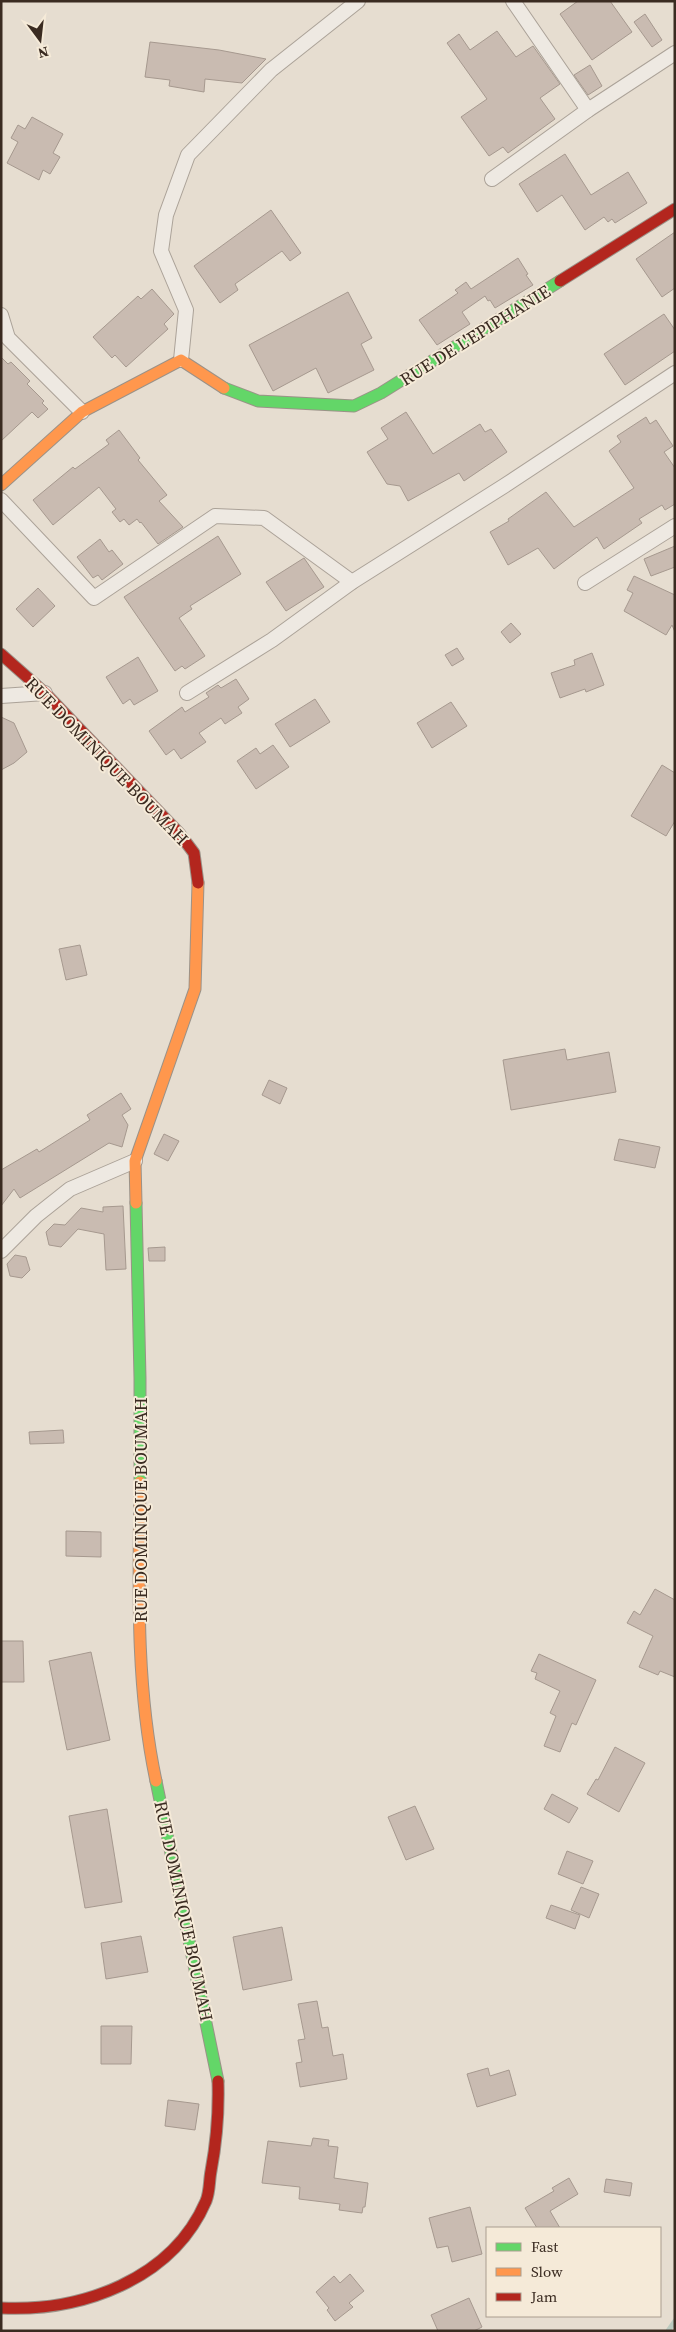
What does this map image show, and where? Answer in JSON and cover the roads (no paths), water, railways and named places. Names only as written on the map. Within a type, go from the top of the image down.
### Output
[{"type":"street","points":[[1,485],[82,412],[181,360],[186,310],[161,251],[166,215],[188,155],[271,70],[358,1]]},
{"type":"street","points":[[512,1],[588,110]]},
{"type":"street","points":[[492,179],[588,110],[675,53]]},
{"type":"street","name":"RUE DE L'EPIPHANIE","points":[[181,360],[220,386],[258,401],[354,406],[381,394],[675,209]]},
{"type":"street","points":[[1,315],[8,338],[82,412]]},
{"type":"street","points":[[187,694],[272,640],[352,582],[504,486],[675,373]]},
{"type":"street","points":[[1,500],[94,598],[215,516],[264,518],[352,582]]},
{"type":"street","points":[[585,583],[675,526]]},
{"type":"street","name":"RUE DOMINIQUE BOUMAH","points":[[1,654],[45,692],[179,833],[194,853],[200,898],[195,989],[135,1161],[134,1198],[140,1378],[139,1636],[150,1755],[218,2072],[219,2122],[206,2200],[191,2228],[168,2254],[149,2268],[103,2295],[51,2308],[1,2308]]},
{"type":"street","points":[[1,696],[45,692]]},
{"type":"street","points":[[1,1251],[36,1216],[70,1189],[135,1161]]},
{"type":"waterway","points":[[668,2331],[675,2321]]}]
